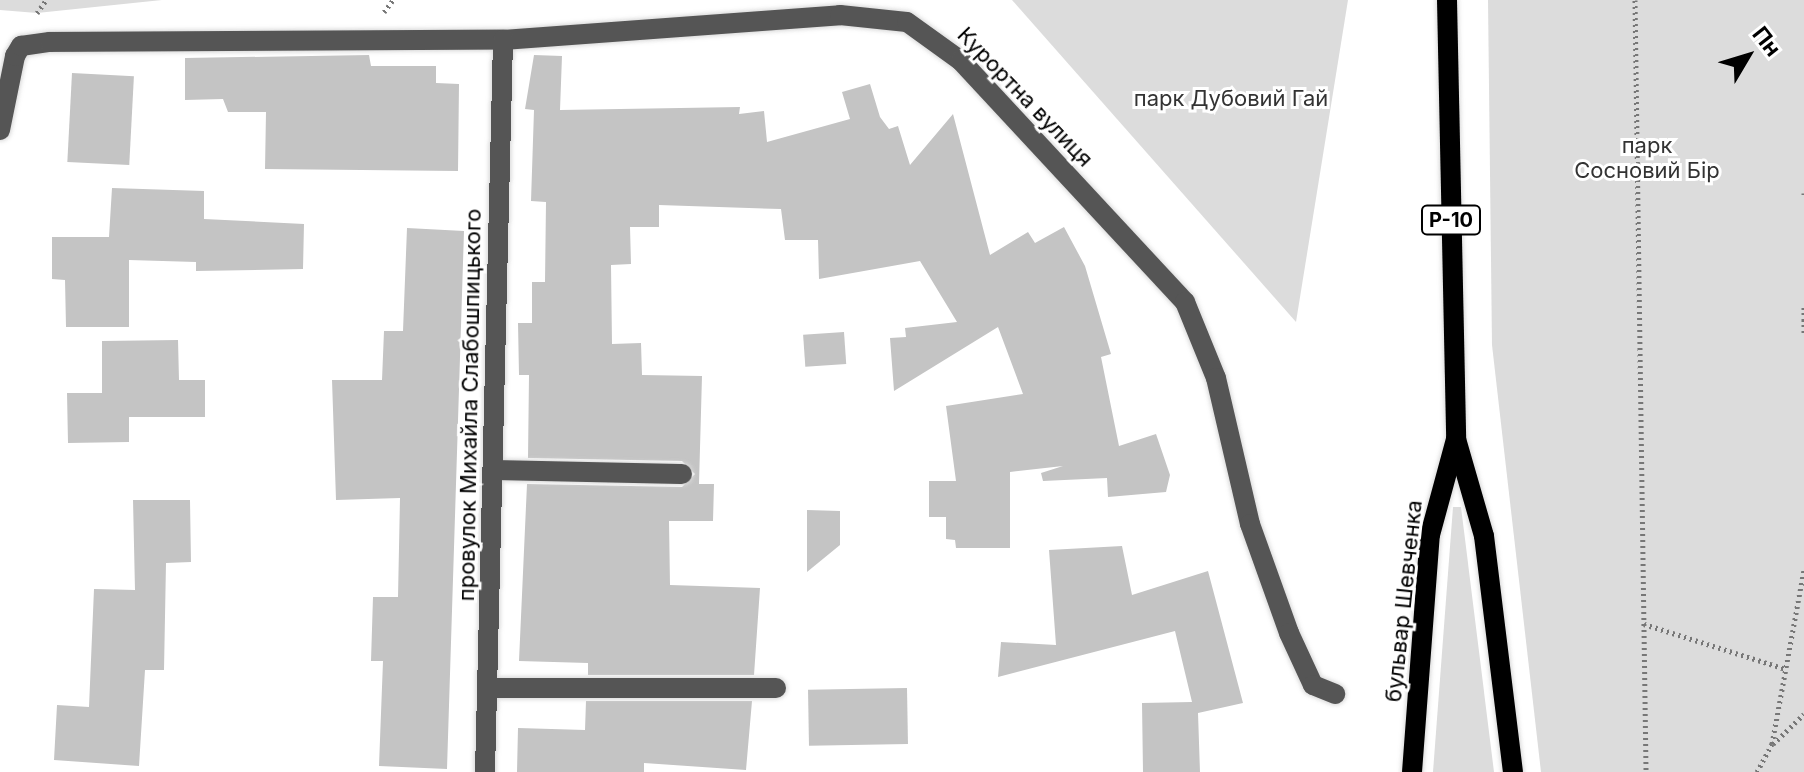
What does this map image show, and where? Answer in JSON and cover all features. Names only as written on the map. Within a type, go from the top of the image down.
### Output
[{"type":"main road","name":"Р-10","points":[[1447,0],[1456,439],[1484,536],[1513,772]]},
{"type":"main road","name":"бульвар Шевченка","points":[[1412,772],[1430,535],[1456,439]]},
{"type":"street","name":"Курортна вулиця","points":[[0,130],[8,72],[21,46],[503,40],[862,14],[907,22],[943,45],[1185,302],[1216,378],[1250,524],[1289,633],[1313,685],[1335,694]]},
{"type":"street","name":"провулок Михайла Слабошпицького","points":[[485,772],[503,40]]},
{"type":"street","points":[[493,470],[682,474]]},
{"type":"street","points":[[487,688],[776,688]]},
{"type":"path","points":[[1635,0],[1646,772]]},
{"type":"path","points":[[1804,307],[1804,333]]},
{"type":"path","points":[[1757,772],[1772,744],[1804,570]]},
{"type":"path","points":[[1644,624],[1786,669]]},
{"type":"path","points":[[1772,744],[1804,714]]},
{"type":"green space","points":[[0,0],[162,0],[37,13],[0,10]]},
{"type":"green space","name":"парк Дубовий Гай","points":[[1012,0],[1348,0],[1296,322]]},
{"type":"green space","name":"парк Сосновий Бір","points":[[1488,0],[1804,0],[1804,772],[1541,772],[1492,345]]},
{"type":"green space","points":[[1453,507],[1461,507],[1494,772],[1433,772]]},
{"type":"building","points":[[369,55],[371,66],[436,66],[436,83],[459,84],[458,171],[265,169],[266,112],[228,112],[223,99],[185,100],[185,58]]},
{"type":"building","points":[[534,55],[562,56],[560,110],[740,107],[739,114],[764,111],[767,142],[850,119],[842,92],[870,84],[880,117],[889,129],[898,126],[910,165],[953,114],[990,255],[1028,232],[1035,243],[1064,227],[1085,266],[1111,354],[1101,357],[1119,446],[1156,434],[1170,475],[1166,492],[1108,497],[1107,478],[1043,481],[1041,473],[1063,466],[1010,472],[1010,548],[956,548],[955,540],[946,539],[946,517],[929,517],[929,481],[956,481],[946,406],[1023,394],[998,327],[894,391],[890,338],[906,337],[905,328],[957,322],[920,261],[819,279],[818,240],[785,240],[781,209],[659,205],[659,227],[630,227],[631,264],[611,265],[612,344],[641,343],[642,375],[702,376],[699,484],[714,484],[713,521],[669,521],[670,585],[760,588],[754,675],[588,675],[588,663],[519,661],[527,484],[682,487],[695,474],[682,461],[528,458],[529,375],[519,375],[518,323],[532,323],[532,282],[545,282],[546,202],[531,201],[534,110],[525,109]]},
{"type":"building","points":[[72,73],[134,76],[129,165],[67,162]]},
{"type":"building","points":[[112,188],[204,191],[204,219],[304,224],[303,269],[196,271],[196,262],[129,260],[129,327],[66,327],[65,280],[52,279],[52,237],[109,237]]},
{"type":"building","points":[[407,228],[464,231],[447,769],[379,766],[383,661],[371,661],[373,597],[398,597],[400,498],[336,500],[332,380],[382,380],[384,331],[403,331]]},
{"type":"building","points":[[844,332],[846,364],[805,367],[803,335]]},
{"type":"building","points":[[178,340],[179,380],[205,380],[205,417],[129,417],[129,442],[68,443],[67,393],[102,393],[102,341]]},
{"type":"building","points":[[133,500],[190,500],[191,562],[166,563],[164,670],[145,670],[139,766],[54,760],[57,705],[89,707],[94,589],[135,590]]},
{"type":"building","points":[[807,510],[840,511],[840,545],[807,572]]},
{"type":"building","points":[[1122,546],[1132,595],[1208,571],[1243,703],[1198,713],[1200,772],[1143,772],[1142,703],[1192,702],[1175,631],[998,677],[1001,642],[1056,645],[1049,550]]},
{"type":"building","points":[[907,688],[908,744],[809,746],[808,690]]},
{"type":"building","points":[[586,701],[752,701],[746,770],[644,763],[644,772],[517,772],[518,728],[585,730]]}]
